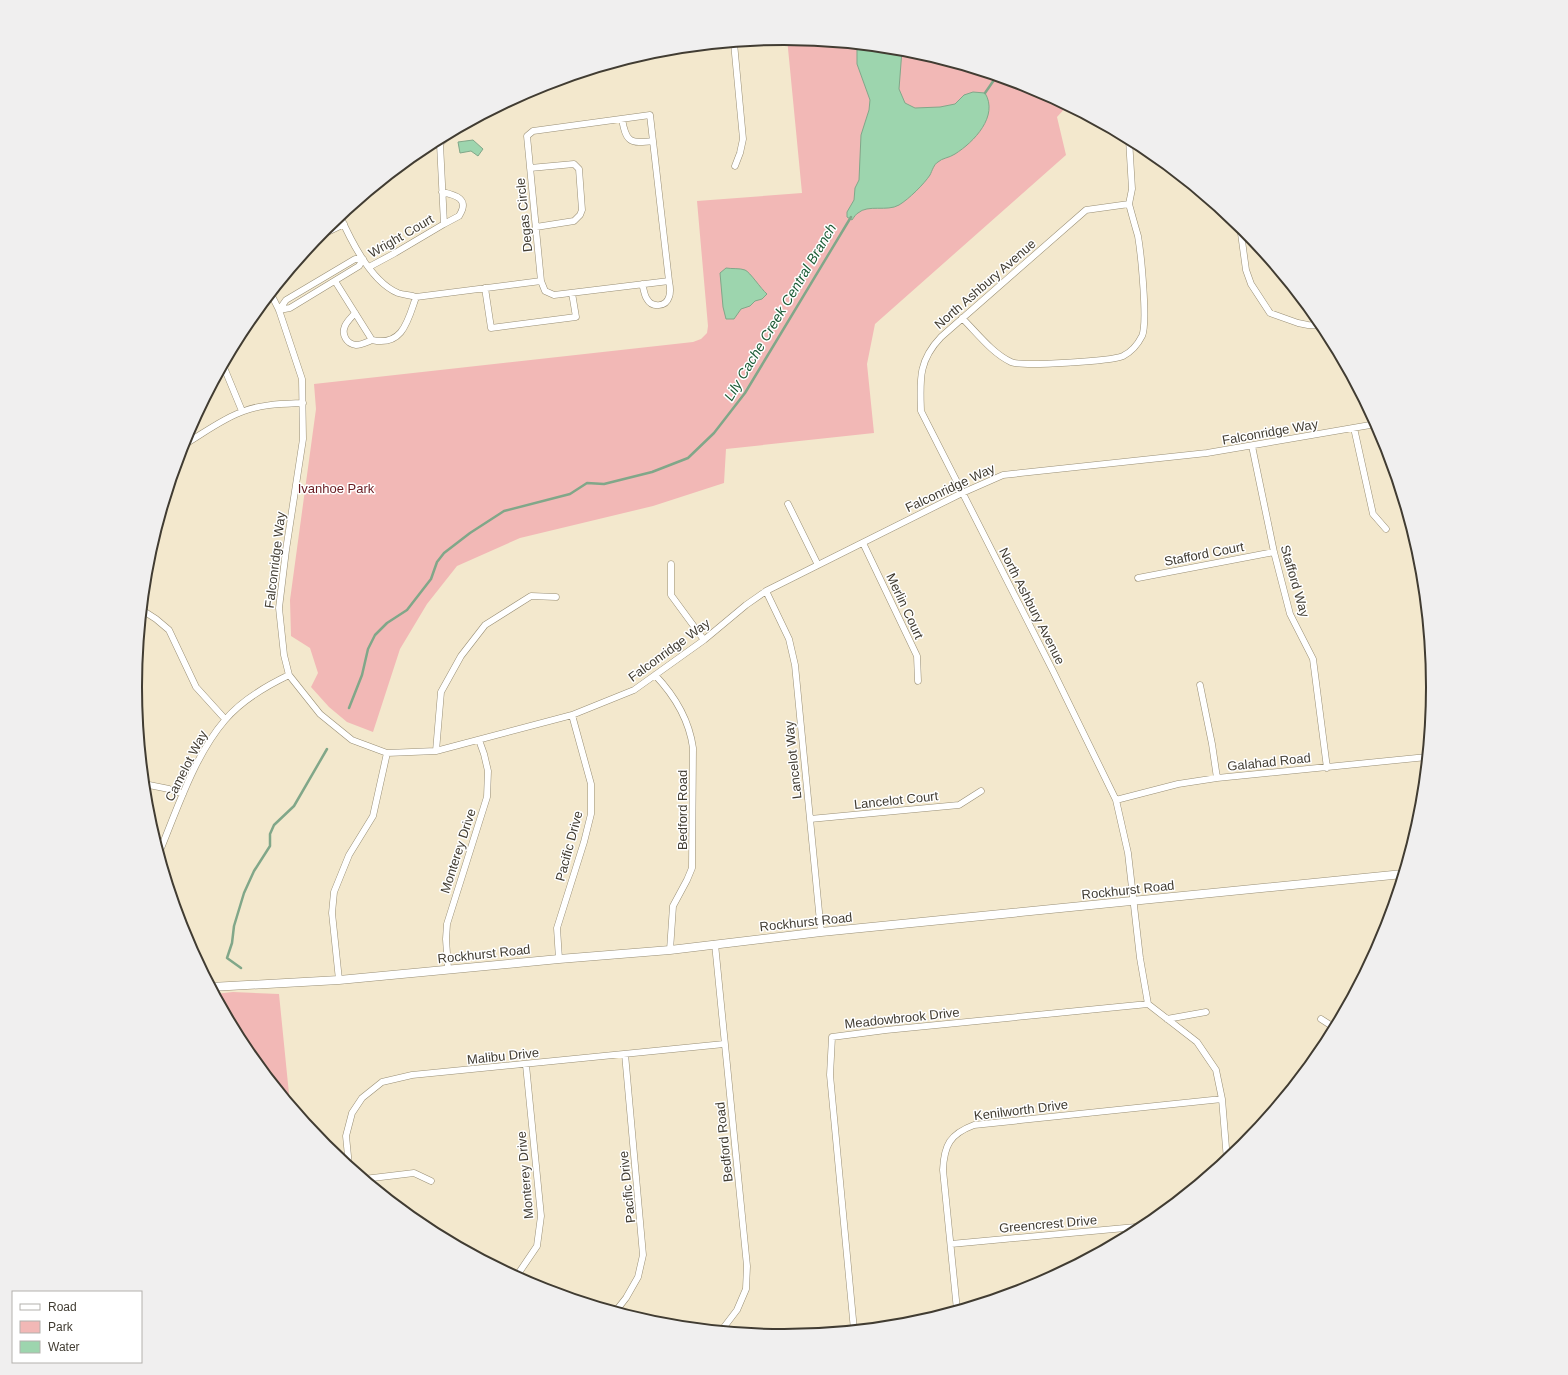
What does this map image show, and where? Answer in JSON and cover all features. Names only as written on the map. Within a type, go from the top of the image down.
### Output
[{"type":"street","points":[[734,47],[743,140],[735,166]]},
{"type":"street","name":"Degas Circle","points":[[542,281],[526,136],[533,131],[650,115],[670,297],[665,303],[657,306],[653,305],[647,300],[642,284]]},
{"type":"street","points":[[622,119],[624,132],[629,139],[636,142],[653,141]]},
{"type":"street","name":"Wright Court","points":[[440,145],[444,224]]},
{"type":"street","points":[[962,318],[997,353],[1013,363],[1035,365],[1123,356],[1137,345],[1143,335],[1145,318],[1138,237],[1129,204],[1132,189],[1129,146]]},
{"type":"street","points":[[530,168],[574,164],[579,169],[582,210],[580,215],[574,221],[536,227]]},
{"type":"street","name":"Wright Court","points":[[369,267],[459,216],[463,208],[460,199],[456,196],[442,192]]},
{"type":"street","name":"North Ashbury Avenue","points":[[1129,204],[1086,210],[935,343],[926,359],[920,376],[920,404],[921,411],[1116,800],[1128,853],[1135,901],[1140,958],[1148,1004]]},
{"type":"street","points":[[342,221],[363,259],[381,282],[398,292],[416,297],[542,281],[545,291],[554,295],[669,281]]},
{"type":"street","points":[[335,228],[344,224]]},
{"type":"street","points":[[1241,237],[1246,270],[1251,284],[1270,313],[1308,326],[1315,326]]},
{"type":"street","points":[[280,310],[286,300],[355,259],[363,259]]},
{"type":"street","points":[[280,310],[290,308],[335,281],[359,266],[363,259]]},
{"type":"street","points":[[335,281],[372,340]]},
{"type":"street","points":[[485,288],[491,328],[576,317],[572,293]]},
{"type":"street","points":[[355,313],[344,327],[345,339],[356,345],[372,340],[382,342],[396,338],[407,324],[416,297]]},
{"type":"street","name":"Falconridge Way","points":[[273,298],[280,310],[302,379],[303,439],[286,550],[279,608],[284,655],[289,675],[320,714],[352,740],[387,753],[436,751],[572,715],[634,690],[704,640],[746,605],[766,591],[991,479],[1011,474],[1207,454],[1370,425]]},
{"type":"street","points":[[225,371],[242,411]]},
{"type":"street","points":[[190,441],[242,411],[259,406],[302,404]]},
{"type":"street","points":[[1354,428],[1373,514],[1386,529]]},
{"type":"street","name":"Stafford Way","points":[[1252,446],[1274,552],[1290,614],[1313,659],[1327,768]]},
{"type":"street","points":[[788,504],[818,565]]},
{"type":"street","name":"Merlin Court","points":[[863,543],[917,656],[918,681]]},
{"type":"street","name":"Stafford Court","points":[[1138,578],[1274,552]]},
{"type":"street","points":[[672,564],[671,595],[704,640]]},
{"type":"street","name":"Lancelot Way","points":[[766,591],[784,628],[792,652],[822,932]]},
{"type":"street","points":[[436,751],[441,692],[461,656],[485,625],[531,596],[556,597]]},
{"type":"street","points":[[146,613],[169,630],[196,687],[225,719]]},
{"type":"street","name":"Camelot Way","points":[[161,847],[183,794],[207,744],[225,719],[266,686],[289,675]]},
{"type":"street","name":"Bedford Road","points":[[655,675],[677,701],[689,730],[692,748],[692,868],[688,880],[673,906],[670,950]]},
{"type":"street","points":[[1200,685],[1217,778]]},
{"type":"street","name":"Pacific Drive","points":[[559,959],[557,928],[584,842],[591,814],[590,784],[572,715]]},
{"type":"street","name":"Monterey Drive","points":[[448,969],[446,939],[447,924],[487,797],[488,771],[479,740]]},
{"type":"street","points":[[339,980],[332,913],[334,892],[349,855],[373,816],[387,753]]},
{"type":"street","name":"Galahad Road","points":[[1116,800],[1178,784],[1217,778],[1422,758]]},
{"type":"street","points":[[149,785],[170,789],[183,794]]},
{"type":"street","name":"Lancelot Court","points":[[810,819],[959,804],[980,791]]},
{"type":"street","name":"Rockhurst Road","points":[[216,987],[339,980],[670,950],[822,932],[1398,874]]},
{"type":"street","name":"Bedford Road","points":[[715,944],[747,1266],[746,1289],[736,1310],[724,1327]]},
{"type":"street","points":[[1148,1004],[1197,1042],[1216,1070],[1222,1099],[1226,1153]]},
{"type":"street","name":"Meadowbrook Drive","points":[[854,1326],[830,1075],[832,1037],[886,1030],[1148,1004]]},
{"type":"street","points":[[1167,1019],[1206,1012]]},
{"type":"street","points":[[1321,1020],[1330,1025]]},
{"type":"street","name":"Malibu Drive","points":[[348,1160],[346,1136],[352,1113],[362,1098],[382,1082],[412,1075],[526,1065],[724,1044]]},
{"type":"street","name":"Pacific Drive","points":[[618,1308],[626,1298],[638,1277],[643,1255],[625,1054]]},
{"type":"street","name":"Monterey Drive","points":[[519,1273],[537,1246],[541,1216],[526,1065]]},
{"type":"street","name":"Kenilworth Drive","points":[[957,1306],[943,1170],[946,1148],[951,1139],[964,1129],[974,1125],[1222,1099]]},
{"type":"street","points":[[369,1178],[414,1173],[431,1181]]},
{"type":"street","name":"Greencrest Drive","points":[[951,1244],[1132,1227]]},
{"type":"green space","name":"Ivanhoe Park","points":[[788,45],[826,46],[868,50],[909,57],[991,79],[1064,109],[1057,117],[1066,155],[875,324],[867,364],[874,433],[726,449],[724,483],[653,506],[520,538],[457,566],[427,604],[400,649],[373,732],[347,722],[329,707],[311,687],[318,673],[310,648],[291,636],[290,600],[316,409],[314,384],[693,342],[701,339],[707,333],[708,326],[697,201],[802,193]]},
{"type":"green space","points":[[233,992],[279,994],[289,1097],[274,1079],[250,1044],[220,993]]},
{"type":"water","points":[[857,49],[902,56],[899,89],[905,103],[915,108],[940,107],[955,104],[964,95],[973,92],[985,93],[989,102],[989,111],[982,128],[970,143],[955,154],[937,163],[927,179],[907,199],[894,207],[862,210],[856,214],[852,220],[847,217],[847,212],[854,200],[855,188],[859,180],[861,135],[869,110],[870,100],[857,64]]},
{"type":"water","points":[[473,140],[483,149],[478,156],[471,151],[460,153],[458,142]]},
{"type":"water","points":[[726,268],[745,270],[767,294],[762,299],[755,301],[750,306],[741,309],[734,319],[726,319],[723,307],[720,273]]},
{"type":"waterway","points":[[985,93],[994,80]]},
{"type":"waterway","name":"Lily Cache Creek Central Branch","points":[[349,708],[362,675],[368,649],[375,635],[387,623],[407,610],[431,579],[437,562],[444,553],[470,533],[504,511],[570,494],[587,483],[604,484],[652,472],[688,458],[714,433],[745,393],[851,217]]},
{"type":"waterway","name":"Lily Cache Creek Central Branch","points":[[241,968],[227,958],[232,943],[234,926],[244,893],[254,871],[270,846],[270,834],[274,825],[294,806],[327,749]]}]
